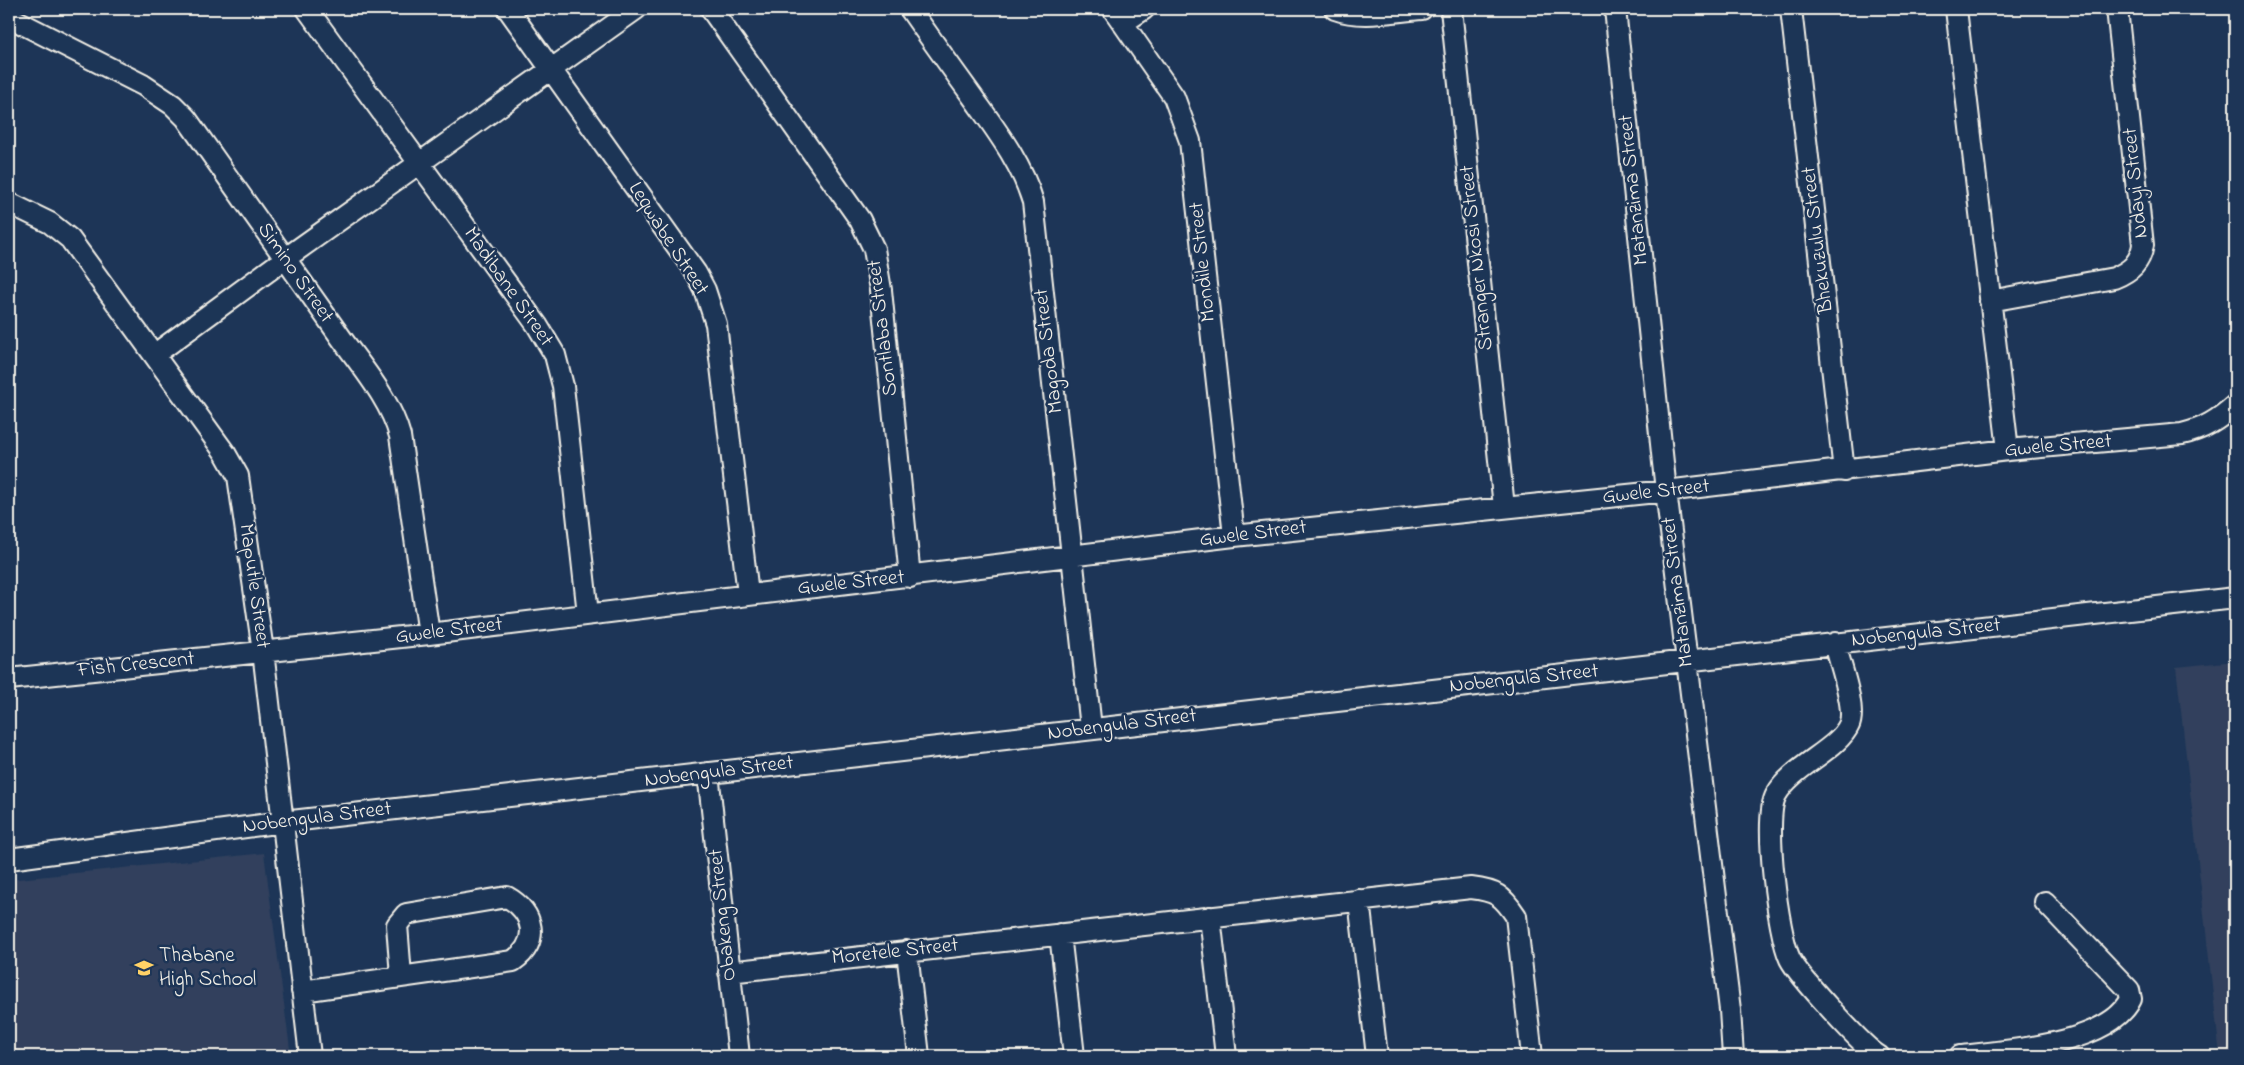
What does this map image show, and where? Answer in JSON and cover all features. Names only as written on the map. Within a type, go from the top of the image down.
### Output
[{"type":"street","name":"Madibane Street","points":[[307,9],[537,325],[555,355],[563,386],[588,614]]},
{"type":"street","name":"Leqwabe Street","points":[[508,9],[696,273],[712,307],[716,324],[748,594]]},
{"type":"street","points":[[154,355],[286,258],[636,9]]},
{"type":"street","name":"Sontlaba Street","points":[[711,9],[860,220],[874,249],[879,274],[910,577]]},
{"type":"street","name":"Magoda Street","points":[[910,9],[1001,136],[1027,183],[1032,202],[1091,728]]},
{"type":"street","points":[[1118,16],[1144,9]]},
{"type":"street","points":[[1335,9],[1345,13],[1370,14],[1422,9]]},
{"type":"street","name":"Stranger Nkosi Street","points":[[1451,9],[1504,507]]},
{"type":"street","name":"Matanzima Street","points":[[1615,9],[1666,491],[1730,1010],[1733,1056]]},
{"type":"street","name":"Bhekuzulu Street","points":[[1791,9],[1844,471]]},
{"type":"street","points":[[1956,9],[2008,450]]},
{"type":"street","name":"Ndayi Street","points":[[1990,301],[2114,278],[2126,273],[2136,265],[2141,257],[2143,245],[2117,9]]},
{"type":"street","name":"Mondile Street","points":[[1118,16],[1174,97],[1190,141],[1234,536]]},
{"type":"street","name":"Simino Street","points":[[9,17],[143,85],[173,105],[186,118],[382,397],[397,425],[429,634]]},
{"type":"street","name":"Maputle Street","points":[[9,203],[50,223],[70,239],[225,453],[238,476],[263,651],[310,1056]]},
{"type":"street","name":"Gwele Street","points":[[263,651],[429,634],[748,594],[910,577],[1234,536],[1666,491],[2008,450],[2182,434],[2215,423],[2235,405]]},
{"type":"street","name":"Nobengula Street","points":[[9,859],[283,822],[2235,598]]},
{"type":"street","points":[[1834,643],[1851,710],[1850,723],[1844,733],[1799,769],[1776,794],[1771,807],[1772,846],[1781,931],[1792,961],[1812,987],[1880,1056]]},
{"type":"street","name":"Fish Crescent","points":[[9,679],[263,651]]},
{"type":"street","name":"Obakeng Street","points":[[708,773],[739,1056]]},
{"type":"street","name":"Moretele Street","points":[[730,972],[1359,900],[1471,888],[1491,890],[1505,900],[1516,916],[1532,1056]]},
{"type":"street","points":[[302,991],[514,961],[524,953],[530,939],[530,925],[526,913],[520,905],[507,898],[406,914],[397,926],[401,976]]},
{"type":"street","points":[[1359,900],[1376,1050]]},
{"type":"street","points":[[1960,1056],[2009,1050],[2083,1036],[2111,1022],[2126,1010],[2131,999],[2129,990],[2045,902]]},
{"type":"street","points":[[1210,917],[1226,1056]]},
{"type":"street","points":[[1060,934],[1074,1056]]},
{"type":"street","points":[[906,951],[919,1056]]},
{"type":"shaded area","points":[[2235,661],[2235,1056],[2220,1056],[2176,667]]},
{"type":"shaded area","name":"Thabane High School","points":[[264,853],[291,1056],[9,1056],[9,880]]},
{"type":"place","name":"Thabane High School","points":[[144,968]]}]
